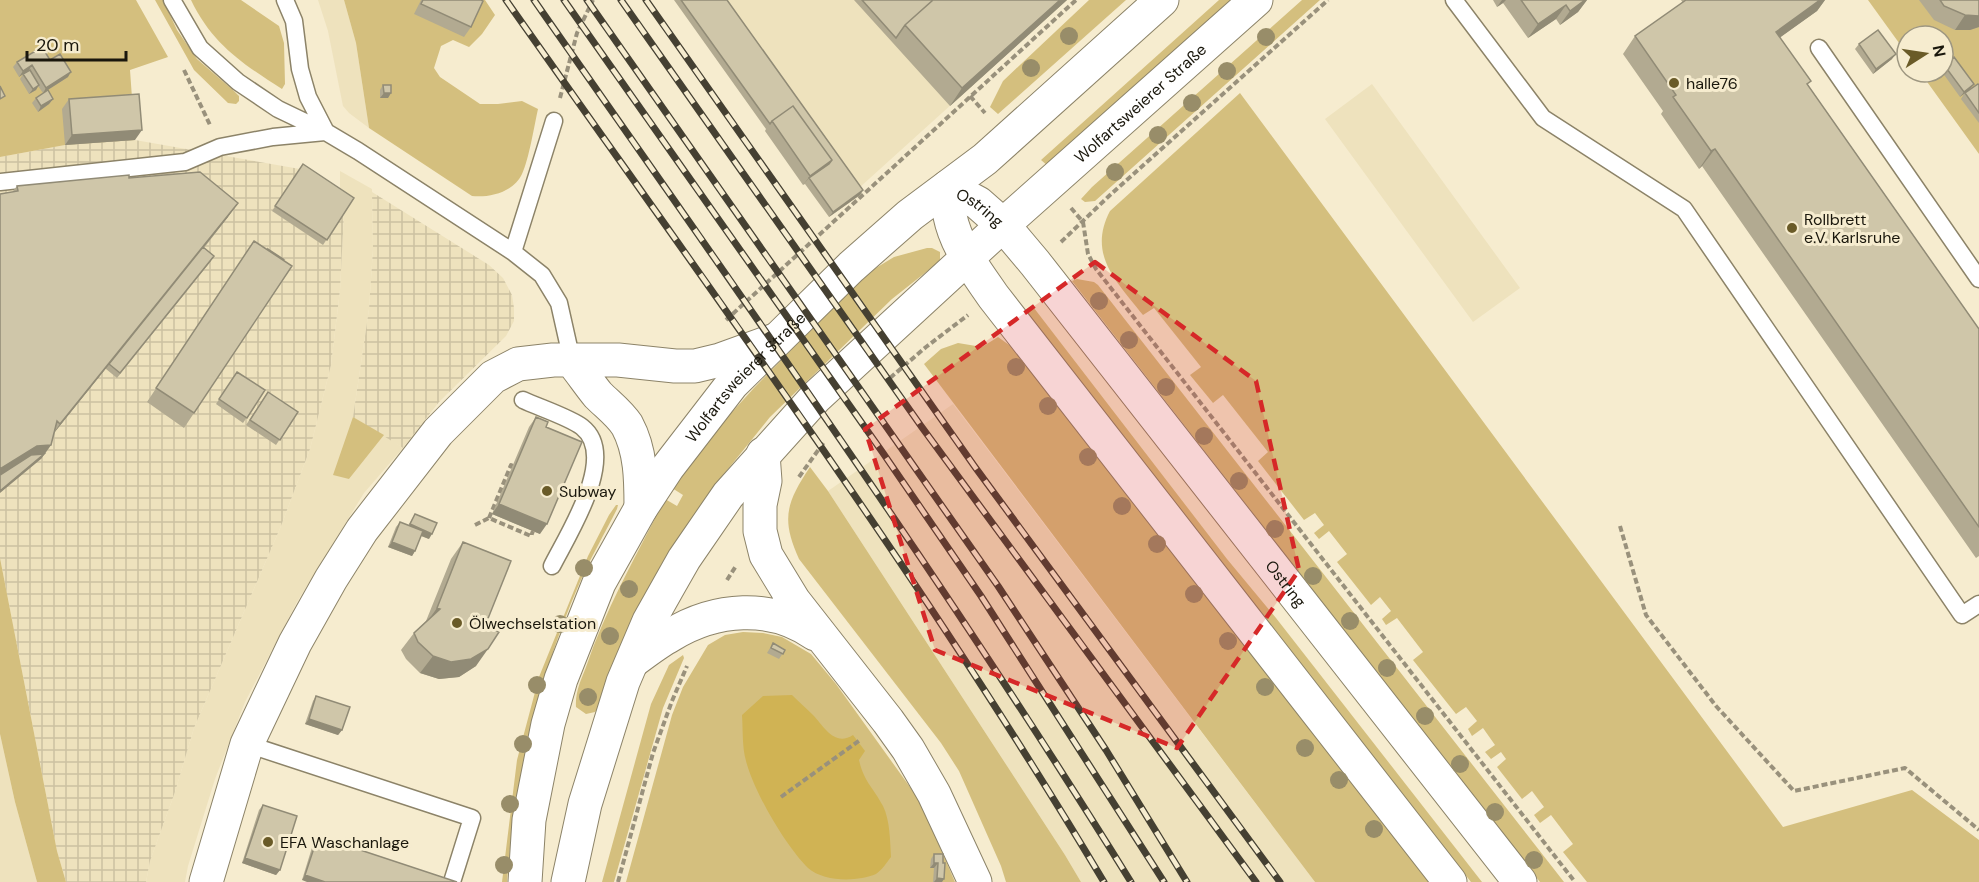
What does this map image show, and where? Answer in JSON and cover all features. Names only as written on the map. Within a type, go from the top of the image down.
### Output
[{"type":"main road","name":"Wolfartsweierer Straße","points":[[525,882],[529,819],[561,679],[599,583],[641,508],[668,467],[732,384],[775,340],[893,230],[1009,139],[1162,0]]},
{"type":"main road","name":"Wolfartsweierer Straße","points":[[568,882],[585,804],[623,682],[649,621],[684,559],[728,495],[816,397],[1003,225],[1256,0]]},
{"type":"main road","name":"Ostring","points":[[948,187],[978,203],[1003,225],[1088,329],[1520,882]]},
{"type":"main road","name":"Ostring","points":[[948,187],[950,215],[956,236],[967,258],[993,296],[1450,882]]},
{"type":"main road","points":[[206,882],[247,744],[295,644],[331,579],[362,530],[438,432],[493,377],[518,364],[553,360],[618,360],[695,366],[720,360],[775,340]]},
{"type":"main road","points":[[572,361],[627,426],[638,458],[641,477],[641,508]]},
{"type":"main road","points":[[764,454],[765,481],[760,505],[760,531],[766,555],[794,601],[888,721],[934,794],[975,882]]},
{"type":"main road","points":[[633,661],[670,635],[689,625],[708,618],[755,612],[778,615],[800,623],[835,652]]},
{"type":"lane","points":[[172,0],[200,48],[238,82],[278,109],[326,132],[513,252],[542,275],[559,303],[572,361]]},
{"type":"lane","points":[[285,0],[294,21],[300,69],[308,97],[326,132]]},
{"type":"lane","points":[[1454,0],[1543,118],[1684,209],[1962,615],[1979,604]]},
{"type":"lane","points":[[1819,48],[1979,279]]},
{"type":"lane","points":[[513,252],[554,122]]},
{"type":"lane","points":[[0,182],[184,162],[220,147],[273,137],[326,132]]},
{"type":"lane","points":[[523,400],[582,426],[591,437],[596,449],[596,466],[592,484],[552,566]]},
{"type":"lane","points":[[247,744],[472,818],[452,882]]},
{"type":"path","points":[[554,122],[577,33],[593,0]]},
{"type":"path","points":[[1009,139],[970,96],[1076,0]]},
{"type":"path","points":[[1083,222],[1109,196],[1328,0]]},
{"type":"path","points":[[181,64],[220,147]]},
{"type":"path","points":[[1050,184],[1083,222],[1088,254],[1096,269],[1575,882]]},
{"type":"path","points":[[475,525],[489,518],[511,465],[513,466]]},
{"type":"path","points":[[489,518],[531,536],[533,531]]},
{"type":"path","points":[[1620,526],[1647,615],[1716,706],[1794,791],[1905,768],[1979,830]]},
{"type":"path","points":[[781,797],[888,721]]},
{"type":"highlighted area","points":[[1095,262],[1256,381],[1299,570],[1177,748],[935,650],[865,429]]},
{"type":"shaded area","points":[[0,0],[136,0],[168,57],[130,70],[135,140],[65,145],[0,157]]},
{"type":"shaded area","points":[[155,0],[163,0],[177,30],[197,59],[239,96],[236,104],[228,103],[194,70]]},
{"type":"shaded area","points":[[191,0],[241,0],[279,26],[284,43],[285,84],[282,89],[230,52],[209,29]]},
{"type":"shaded area","points":[[318,0],[344,0],[356,43],[369,128],[343,106],[328,31]]},
{"type":"shaded area","points":[[344,0],[485,0],[495,15],[482,34],[469,47],[453,40],[441,46],[434,68],[440,77],[480,104],[522,101],[538,109],[525,168],[513,185],[493,195],[472,196],[369,128],[356,43]]},
{"type":"shaded area","points":[[677,0],[1067,0],[859,188]]},
{"type":"shaded area","points":[[1089,0],[1126,0],[998,114],[990,107],[1003,81]]},
{"type":"shaded area","points":[[1219,0],[1233,0],[1048,166],[1041,160]]},
{"type":"shaded area","points":[[1302,0],[1320,0],[1095,201],[1085,202],[1081,199],[1092,187]]},
{"type":"shaded area","points":[[1868,0],[1979,0],[1979,154],[1929,84],[1955,84],[1955,24],[1895,24],[1895,37]]},
{"type":"shaded area","points":[[1372,84],[1520,288],[1473,322],[1325,119]]},
{"type":"shaded area","points":[[1240,93],[1783,827],[1912,790],[1979,840],[1979,882],[1587,882],[1563,852],[1573,844],[1551,815],[1540,823],[1534,815],[1544,807],[1532,791],[1522,799],[1497,767],[1506,759],[1501,752],[1491,759],[1485,752],[1495,745],[1483,728],[1472,736],[1468,729],[1477,721],[1466,707],[1456,714],[1413,660],[1423,652],[1397,618],[1386,625],[1382,619],[1391,611],[1380,597],[1371,605],[1337,562],[1347,554],[1329,531],[1319,539],[1314,533],[1324,525],[1315,513],[1304,520],[1258,461],[1268,452],[1223,395],[1213,403],[1190,375],[1201,367],[1154,308],[1143,315],[1108,267],[1103,255],[1102,241],[1110,211]]},
{"type":"shaded area","points":[[135,140],[300,169],[350,203],[344,213],[340,290],[331,365],[310,449],[281,526],[194,728],[175,792],[150,861],[146,882],[66,882],[57,851],[0,558],[0,157],[65,145]]},
{"type":"shaded area","points":[[340,171],[372,189],[373,249],[369,309],[353,417],[349,479],[384,435],[403,448],[364,493],[297,602],[245,702],[215,779],[185,882],[146,882],[150,861],[175,792],[194,728],[281,526],[310,449],[331,365],[340,290],[344,213],[340,196]]},
{"type":"shaded area","points":[[372,192],[489,265],[503,278],[512,295],[514,308],[514,321],[506,336],[439,402],[403,448],[353,417],[369,309],[373,249]]},
{"type":"shaded area","points":[[927,248],[940,252],[940,261],[892,299],[770,417],[711,490],[675,546],[600,705],[595,712],[586,714],[576,707],[580,681],[623,582],[665,499],[677,506],[683,495],[672,488],[712,434],[866,274],[894,257]]},
{"type":"shaded area","points":[[1077,279],[1098,285],[1564,882],[1540,882],[1072,281]]},
{"type":"shaded area","points":[[1034,308],[1227,559],[1276,618],[1482,882],[1471,882],[1026,313]]},
{"type":"shaded area","points":[[998,337],[1012,347],[1025,361],[1432,882],[1315,882],[924,364],[941,349],[958,343],[982,347]]},
{"type":"shaded area","points":[[953,404],[1315,882],[1081,882],[828,491]]},
{"type":"shaded area","points":[[353,417],[384,435],[349,479],[333,475]]},
{"type":"shaded area","points":[[810,467],[828,491],[1081,882],[1006,882],[959,771],[941,743],[799,559],[790,533],[789,512],[791,501]]},
{"type":"shaded area","points":[[618,505],[617,509],[584,573],[552,654],[522,767],[510,844],[507,882],[502,882],[517,760],[539,677],[588,556]]},
{"type":"shaded area","points":[[0,558],[57,851],[66,882],[37,882],[15,802],[0,734]]},
{"type":"shaded area","points":[[743,632],[782,637],[811,654],[836,684],[920,801],[955,882],[626,882],[672,715],[683,687],[708,645],[725,635]]},
{"type":"shaded area","points":[[683,655],[684,658],[663,708],[614,882],[602,882],[651,704],[669,665]]},
{"type":"shaded area","points":[[792,695],[830,734],[841,739],[853,735],[865,751],[859,760],[861,768],[885,812],[890,838],[891,857],[876,874],[868,877],[841,879],[823,876],[808,868],[780,832],[756,788],[745,756],[742,715],[763,696]]},
{"type":"shaded area","points":[[0,734],[15,802],[37,882],[0,882]]},
{"type":"building","points":[[423,0],[483,1],[471,27],[421,4]]},
{"type":"building","points":[[681,0],[727,0],[863,190],[833,212],[809,178],[832,160],[793,106],[770,124]]},
{"type":"building","points":[[862,0],[933,0],[905,25],[896,38]]},
{"type":"building","points":[[933,0],[1060,0],[962,88],[905,25]]},
{"type":"building","points":[[1521,0],[1585,0],[1570,11],[1566,5],[1538,24]]},
{"type":"building","points":[[1686,0],[1820,0],[1776,32],[1811,81],[1807,84],[1979,329],[1979,527],[1715,149],[1711,151],[1673,97],[1676,95],[1635,36]]},
{"type":"building","points":[[1940,0],[1979,0],[1979,16],[1965,15],[1944,6]]},
{"type":"building","points":[[1878,30],[1895,55],[1876,69],[1859,44]]},
{"type":"building","points":[[42,47],[50,60],[60,54],[71,72],[46,88],[32,65],[23,71],[17,62]]},
{"type":"building","points":[[1955,58],[1974,84],[1964,92],[1955,80]]},
{"type":"building","points":[[30,70],[39,85],[33,89],[23,74]]},
{"type":"building","points":[[383,85],[391,85],[391,93],[384,93]]},
{"type":"building","points":[[1979,85],[1979,113],[1965,93]]},
{"type":"building","points":[[0,86],[5,96],[0,99]]},
{"type":"building","points":[[48,90],[53,99],[41,106],[36,98]]},
{"type":"building","points":[[139,94],[142,130],[72,135],[69,99]]},
{"type":"building","points":[[793,106],[832,160],[810,176],[772,121]]},
{"type":"building","points":[[303,164],[354,198],[327,240],[275,206]]},
{"type":"building","points":[[200,172],[238,203],[60,424],[57,421],[51,445],[37,446],[0,469],[0,194],[18,191],[17,186],[129,175],[129,178]]},
{"type":"building","points":[[254,241],[292,266],[194,413],[156,388]]},
{"type":"building","points":[[203,247],[214,256],[120,373],[109,364]]},
{"type":"building","points":[[237,372],[265,390],[247,418],[219,399]]},
{"type":"building","points":[[268,392],[298,412],[280,440],[250,420]]},
{"type":"building","points":[[536,417],[548,422],[546,427],[582,442],[547,524],[499,504]]},
{"type":"building","points":[[44,454],[0,491],[0,475],[31,455]]},
{"type":"building","points":[[415,514],[437,523],[432,534],[410,524]]},
{"type":"building","points":[[400,522],[423,531],[415,551],[392,542]]},
{"type":"building","points":[[463,542],[511,561],[485,626],[499,632],[488,649],[471,659],[451,662],[433,656],[418,642],[414,633],[440,609],[437,608]]},
{"type":"building","points":[[773,643],[785,650],[783,654],[771,648]]},
{"type":"building","points":[[316,696],[350,707],[342,730],[309,719]]},
{"type":"building","name":"EFA Waschanlage","points":[[263,805],[297,816],[280,870],[245,858]]},
{"type":"building","points":[[318,836],[457,882],[325,882],[305,875]]},
{"type":"building","points":[[934,854],[943,854],[944,879],[937,878],[938,863],[934,863]]},
{"type":"railway","points":[[506,0],[889,545],[1034,768],[1104,882]]},
{"type":"railway","points":[[534,0],[763,327],[913,547],[1060,769],[1131,882]]},
{"type":"railway","points":[[564,0],[981,596],[1164,882]]},
{"type":"railway","points":[[587,0],[998,586],[1106,750],[1187,882]]},
{"type":"railway","points":[[621,0],[921,426],[1256,882]]},
{"type":"railway","points":[[646,0],[975,467],[1280,882]]},
{"type":"place","name":"halle76","points":[[1674,83]]},
{"type":"place","name":"Rollbrett e.V. Karlsruhe","points":[[1792,228]]},
{"type":"place","name":"Subway","points":[[547,491]]},
{"type":"place","name":"Ölwechselstation","points":[[457,623]]},
{"type":"place","name":"EFA Waschanlage","points":[[268,842]]}]
